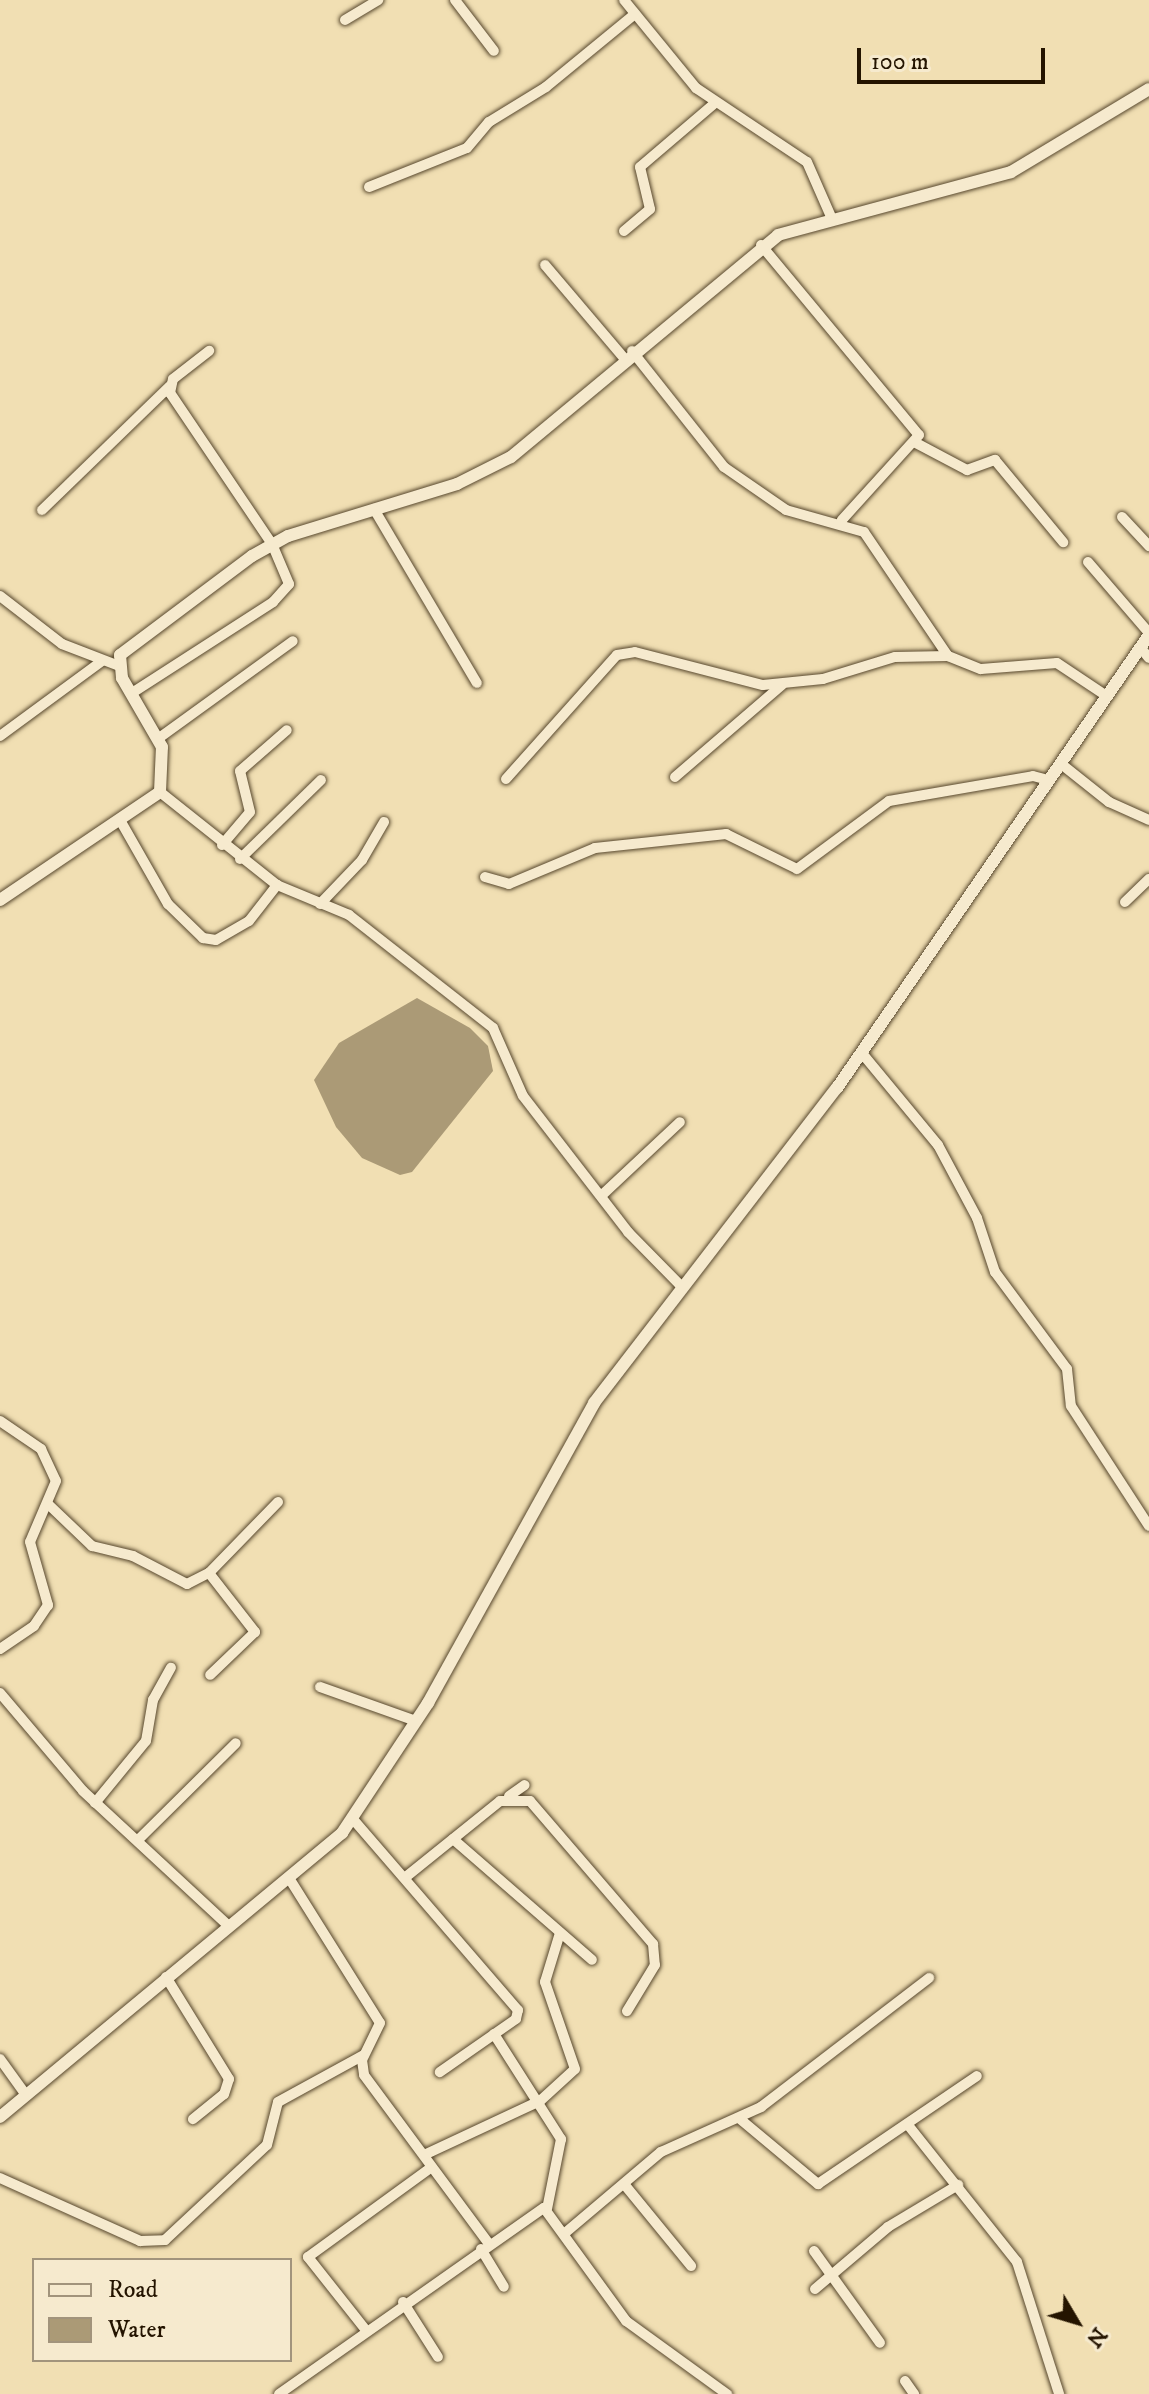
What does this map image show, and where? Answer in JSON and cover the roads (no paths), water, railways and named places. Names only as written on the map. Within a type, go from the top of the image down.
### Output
[{"type":"street","points":[[345,20],[378,0]]},
{"type":"street","points":[[455,0],[494,51]]},
{"type":"street","points":[[624,0],[715,103],[807,162],[832,219]]},
{"type":"street","points":[[369,187],[467,148],[489,122],[563,75],[635,14]]},
{"type":"street","points":[[119,666],[128,644],[272,544],[511,457],[628,354],[761,245],[832,219],[1011,172],[1149,89]]},
{"type":"street","points":[[624,231],[650,209],[640,167],[715,103]]},
{"type":"street","points":[[761,245],[833,340],[914,425],[916,443]]},
{"type":"street","points":[[545,265],[628,354],[724,467],[786,510],[842,520],[890,562],[948,656]]},
{"type":"street","points":[[42,510],[209,351]]},
{"type":"street","points":[[132,693],[282,596],[289,578],[272,544],[170,386]]},
{"type":"street","points":[[842,520],[916,443]]},
{"type":"street","points":[[916,443],[967,470],[995,460],[1063,542]]},
{"type":"street","points":[[374,509],[477,683]]},
{"type":"street","points":[[1122,517],[1149,546]]},
{"type":"street","points":[[0,2117],[289,1878],[352,1818],[416,1721],[594,1403],[861,1052],[1149,634],[1088,562]]},
{"type":"street","points":[[0,596],[62,644],[119,666],[159,738],[160,792],[222,845],[277,885],[349,915],[493,1028],[523,1096],[601,1196],[681,1286]]},
{"type":"street","points":[[159,738],[293,641]]},
{"type":"street","points":[[1140,647],[1149,658]]},
{"type":"street","points":[[506,779],[617,655],[782,685],[895,657],[948,656],[981,669],[1057,663],[1105,695]]},
{"type":"street","points":[[0,736],[102,661]]},
{"type":"street","points":[[675,777],[782,685]]},
{"type":"street","points":[[222,845],[250,812],[240,771],[287,730]]},
{"type":"street","points":[[1060,763],[1128,815],[1149,820]]},
{"type":"street","points":[[485,877],[509,884],[595,848],[703,834],[739,836],[781,867],[797,869],[889,801],[1033,776],[1048,780]]},
{"type":"street","points":[[240,859],[321,780]]},
{"type":"street","points":[[0,900],[160,792]]},
{"type":"street","points":[[120,820],[168,904],[203,938],[216,940],[249,921],[277,885]]},
{"type":"street","points":[[320,904],[362,860],[384,822]]},
{"type":"street","points":[[1125,902],[1149,879]]},
{"type":"street","points":[[861,1052],[944,1156],[995,1272],[1067,1369],[1071,1406],[1149,1526]]},
{"type":"street","points":[[601,1196],[680,1122]]},
{"type":"street","points":[[0,1421],[51,1461],[56,1481],[30,1542],[48,1605],[34,1626],[0,1649]]},
{"type":"street","points":[[48,1504],[94,1547],[133,1556],[181,1583],[209,1573],[278,1502]]},
{"type":"street","points":[[209,1573],[255,1632],[210,1675]]},
{"type":"street","points":[[95,1803],[146,1741],[153,1700],[171,1668]]},
{"type":"street","points":[[320,1687],[416,1721]]},
{"type":"street","points":[[0,1693],[95,1803],[139,1839],[229,1926]]},
{"type":"street","points":[[139,1839],[236,1743]]},
{"type":"street","points":[[407,1876],[525,1785]]},
{"type":"street","points":[[509,1796],[530,1801],[649,1935],[655,1965],[627,2011]]},
{"type":"street","points":[[352,1818],[407,1876],[516,2003],[518,2017],[440,2072]]},
{"type":"street","points":[[453,1839],[592,1960]]},
{"type":"street","points":[[289,1878],[372,2004],[380,2027],[364,2055],[364,2075],[424,2155],[485,2246],[504,2287]]},
{"type":"street","points":[[424,2155],[540,2101],[576,2064],[547,1999],[545,1971],[560,1933]]},
{"type":"street","points":[[166,1977],[229,2079],[224,2094],[193,2119]]},
{"type":"street","points":[[565,2233],[683,2138],[740,2119],[929,1978]]},
{"type":"street","points":[[279,2394],[403,2302],[485,2246],[547,2209],[561,2139],[540,2101],[494,2034]]},
{"type":"street","points":[[0,2178],[140,2241],[165,2240],[267,2145],[278,2102],[364,2055]]},
{"type":"street","points":[[0,2059],[26,2095]]},
{"type":"street","points":[[740,2119],[818,2184],[977,2076]]},
{"type":"street","points":[[908,2125],[958,2185],[1024,2276],[1059,2394]]},
{"type":"street","points":[[365,2329],[308,2257],[432,2167]]},
{"type":"street","points":[[624,2184],[691,2266]]},
{"type":"street","points":[[815,2289],[888,2227],[958,2185]]},
{"type":"street","points":[[547,2209],[626,2321],[727,2394]]},
{"type":"street","points":[[814,2251],[880,2343]]},
{"type":"street","points":[[403,2302],[438,2357]]},
{"type":"street","points":[[905,2381],[914,2394]]},
{"type":"water","points":[[417,998],[470,1028],[488,1046],[493,1071],[412,1172],[400,1175],[362,1158],[336,1127],[314,1080],[339,1043]]}]
